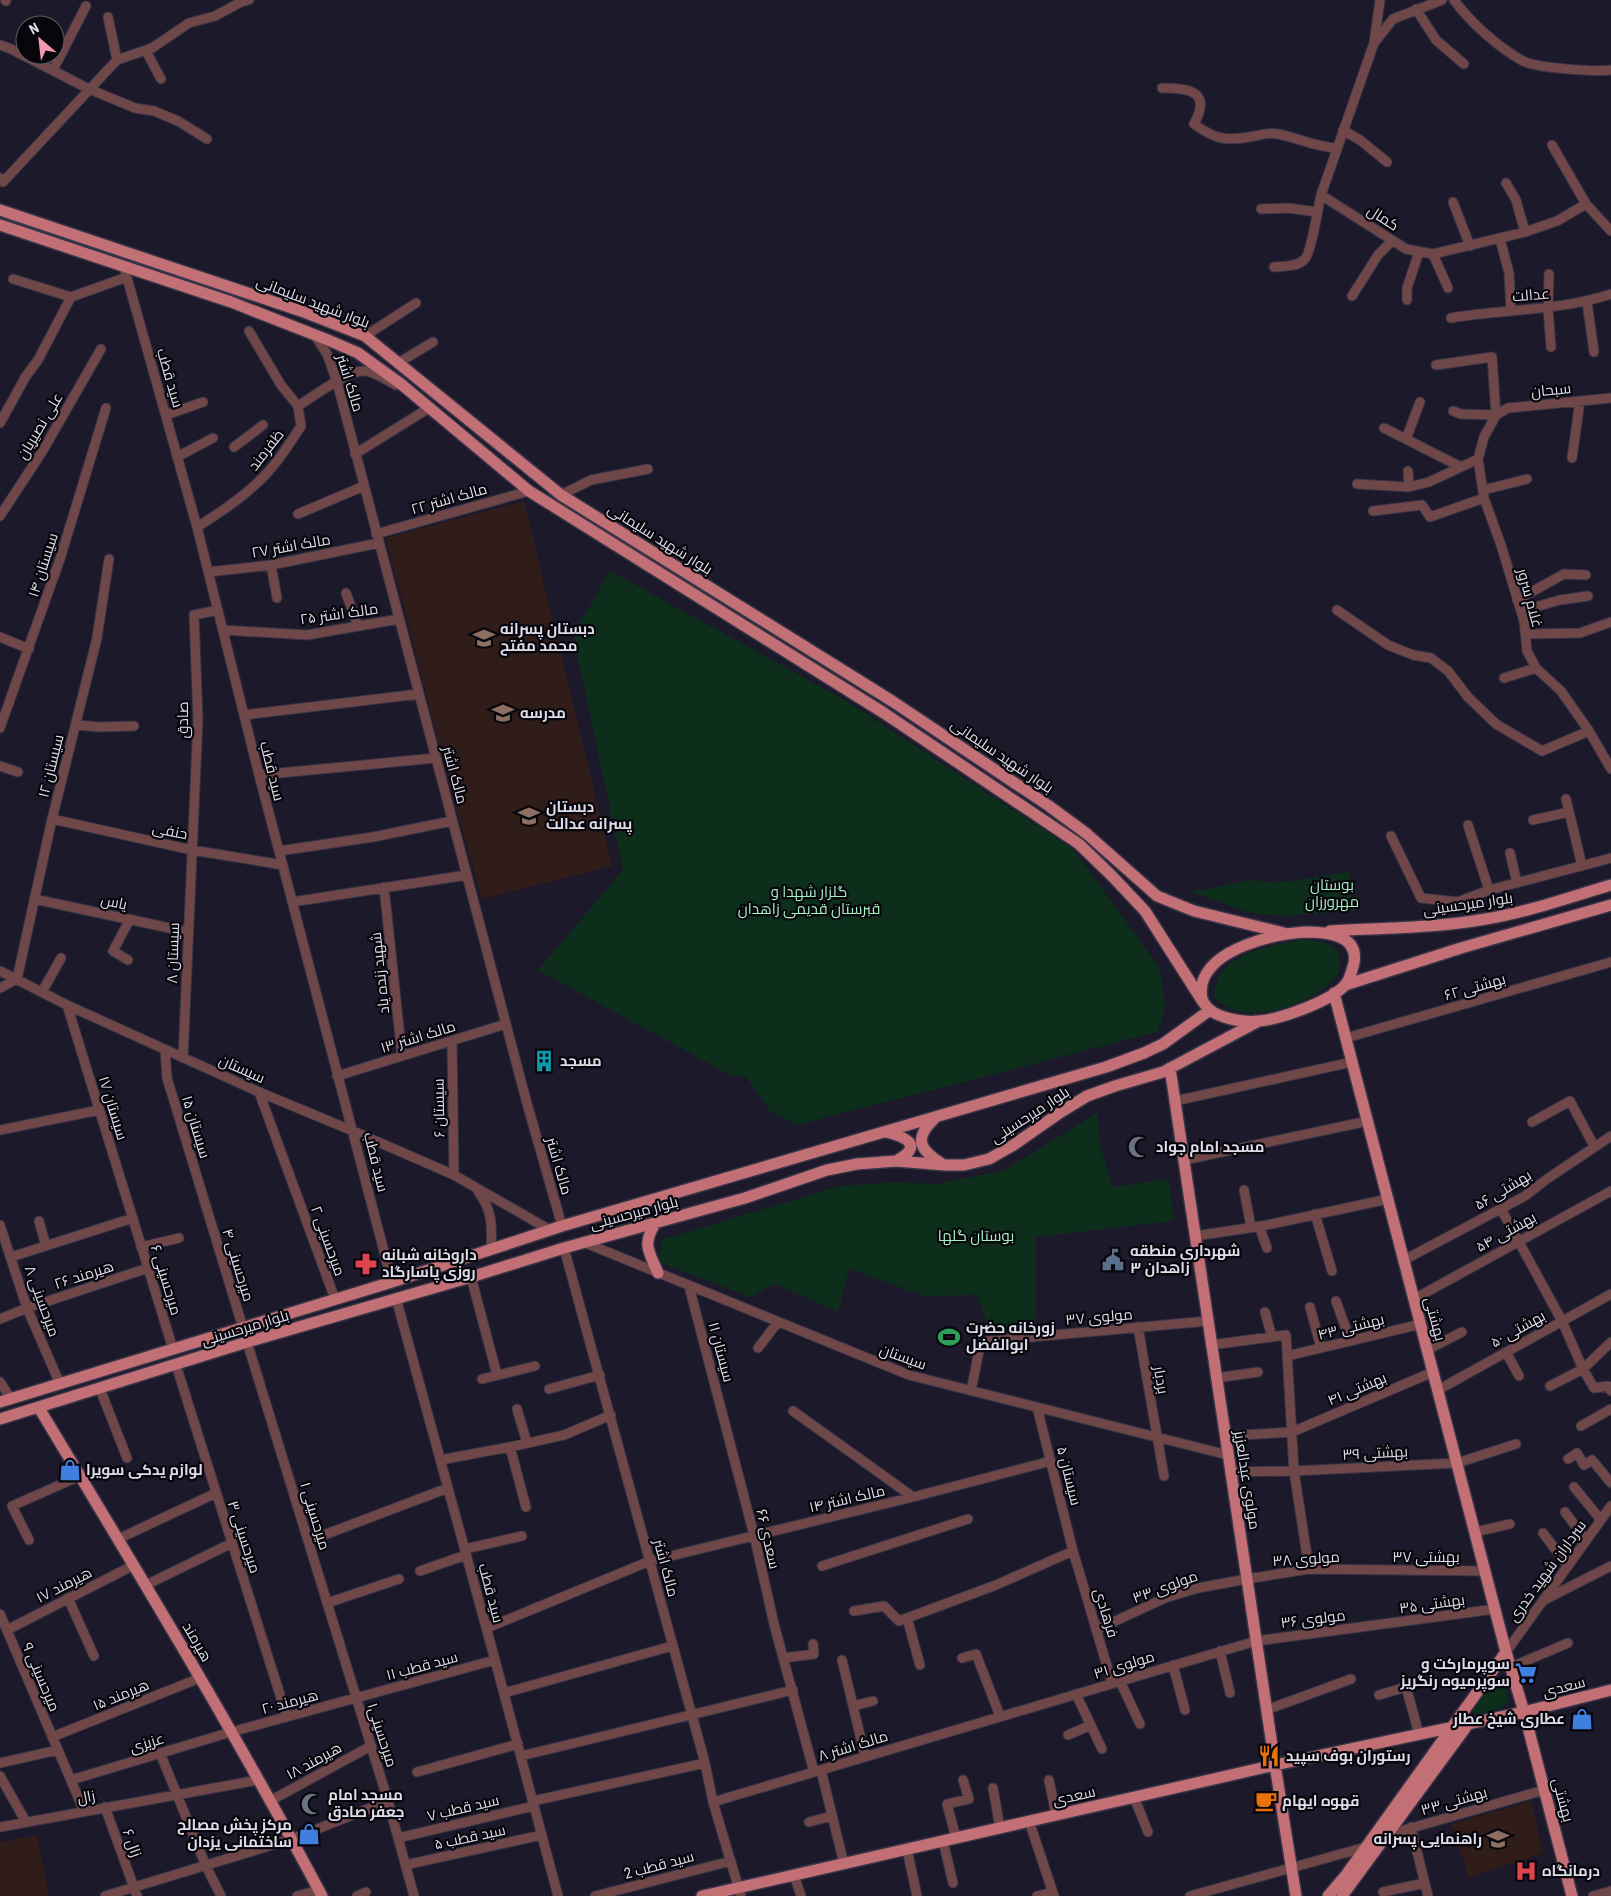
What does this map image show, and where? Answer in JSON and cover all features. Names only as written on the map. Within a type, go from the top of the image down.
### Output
[{"type":"main road","name":"بلوار شهید سلیمانی","points":[[0,210],[306,313],[364,336],[561,495],[892,701],[1041,801],[1087,834],[1156,896],[1194,911],[1284,933]]},
{"type":"main road","name":"بلوار شهید سلیمانی","points":[[0,224],[126,272],[231,302],[358,353],[429,408],[529,491],[884,713],[1079,844],[1145,911],[1207,1006]]},
{"type":"main road","name":"بلوار میرحسینی","points":[[1284,933],[1452,924],[1517,913],[1611,885]]},
{"type":"main road","points":[[1284,933],[1253,942],[1216,963],[1204,979],[1201,994],[1207,1006],[1230,1018],[1258,1021],[1298,1011],[1334,993],[1345,985],[1461,948],[1611,905]]},
{"type":"main road","points":[[1325,932],[1345,939],[1352,946],[1354,952],[1352,970],[1345,985]]},
{"type":"main road","name":"بهشتی","points":[[1334,993],[1506,1652],[1524,1712],[1572,1896]]},
{"type":"main road","name":"بلوار میرحسینی","points":[[6,1401],[289,1312],[392,1282],[562,1226],[1106,1067],[1163,1044],[1207,1006]]},
{"type":"main road","name":"بلوار میرحسینی","points":[[0,1419],[248,1342],[471,1277],[583,1242],[745,1198],[827,1170],[857,1164],[896,1162],[945,1166],[964,1165],[989,1159],[1012,1146],[1087,1096],[1163,1072],[1258,1021]]},
{"type":"main road","name":"مولوی عبدالعزیز","points":[[1170,1068],[1266,1710],[1296,1896]]},
{"type":"main road","points":[[938,1117],[925,1128],[921,1136],[922,1145],[925,1152],[945,1166]]},
{"type":"main road","points":[[886,1132],[902,1136],[908,1140],[910,1145],[907,1156],[896,1162]]},
{"type":"main road","points":[[656,1222],[648,1235],[646,1245],[658,1273]]},
{"type":"main road","points":[[289,1312],[293,1329]]},
{"type":"main road","name":"هیرمند","points":[[39,1408],[200,1678],[292,1839],[320,1893]]},
{"type":"main road","points":[[1328,1896],[1366,1847],[1506,1652]]},
{"type":"main road","name":"سعدی","points":[[702,1896],[740,1892],[794,1875],[1275,1765],[1524,1712],[1611,1690]]},
{"type":"main road","points":[[1342,1896],[1469,1723]]},
{"type":"street","points":[[0,178],[3,182],[117,60],[146,51],[183,29],[189,23],[215,16],[241,2],[249,0]]},
{"type":"street","points":[[1274,267],[1294,266],[1306,259],[1310,251],[1316,212],[1321,195],[1374,43],[1380,0]]},
{"type":"street","points":[[1374,43],[1394,19],[1442,0]]},
{"type":"street","points":[[1454,0],[1479,27],[1524,62],[1594,72],[1611,70]]},
{"type":"street","points":[[53,70],[86,6]]},
{"type":"street","points":[[1416,9],[1436,40],[1464,64]]},
{"type":"street","points":[[108,17],[117,60]]},
{"type":"street","points":[[0,45],[10,48],[89,89],[135,108],[154,111],[170,118],[208,139]]},
{"type":"street","points":[[146,51],[161,79]]},
{"type":"street","points":[[1162,88],[1184,89],[1195,92],[1198,95],[1200,108],[1199,116],[1194,124],[1207,134],[1218,138],[1234,140],[1264,134],[1276,134],[1322,148],[1337,148]]},
{"type":"street","points":[[1344,130],[1360,140],[1386,162]]},
{"type":"street","points":[[1552,145],[1586,204],[1611,231]]},
{"type":"street","points":[[1506,183],[1516,200],[1525,232]]},
{"type":"street","name":"کمال","points":[[1321,195],[1406,249],[1433,254],[1525,232],[1557,221],[1586,204]]},
{"type":"street","points":[[1453,202],[1470,246]]},
{"type":"street","points":[[1261,209],[1288,208],[1316,212]]},
{"type":"street","points":[[1500,239],[1509,273],[1510,311]]},
{"type":"street","points":[[1352,296],[1374,261],[1392,241]]},
{"type":"street","points":[[1407,300],[1407,288],[1419,252]]},
{"type":"street","points":[[1433,254],[1448,288]]},
{"type":"street","points":[[0,423],[26,376],[38,360],[71,297],[126,272]]},
{"type":"street","name":"سید قطب","points":[[126,272],[197,527],[282,866],[392,1282]]},
{"type":"street","points":[[1549,274],[1548,308],[1551,347]]},
{"type":"street","points":[[13,280],[71,297]]},
{"type":"street","name":"عدالت","points":[[1452,318],[1488,312],[1548,308],[1587,302],[1611,294]]},
{"type":"street","points":[[1587,302],[1594,352]]},
{"type":"street","points":[[364,336],[416,303]]},
{"type":"street","points":[[249,331],[281,385],[298,406],[348,375],[363,371],[376,375],[410,393]]},
{"type":"street","name":"مالک اشتر","points":[[314,334],[327,354],[337,382],[506,1024],[562,1226]]},
{"type":"street","points":[[398,363],[433,342]]},
{"type":"street","name":"علی نصیریان","points":[[0,516],[42,452],[101,349]]},
{"type":"street","points":[[1436,365],[1492,357],[1496,415],[1462,414],[1453,411]]},
{"type":"street","name":"سبحان","points":[[1496,415],[1508,408],[1611,398]]},
{"type":"street","points":[[1572,458],[1580,401]]},
{"type":"street","points":[[166,415],[203,402]]},
{"type":"street","points":[[1406,439],[1420,402]]},
{"type":"street","name":"ظفرمند","points":[[197,527],[229,507],[264,476],[287,448],[301,426],[298,406]]},
{"type":"street","name":"سیستان ۱۴","points":[[0,725],[60,559],[106,408]]},
{"type":"street","points":[[355,454],[429,408]]},
{"type":"street","name":"غلام سرور","points":[[1496,415],[1484,437],[1478,459],[1483,494],[1521,611],[1526,634],[1527,652],[1536,668],[1561,691],[1589,731],[1611,769]]},
{"type":"street","points":[[234,447],[263,425]]},
{"type":"street","points":[[1384,428],[1460,467]]},
{"type":"street","points":[[177,457],[214,438]]},
{"type":"street","points":[[1357,484],[1409,487],[1429,482],[1478,459]]},
{"type":"street","points":[[561,495],[591,480],[648,469]]},
{"type":"street","points":[[1408,471],[1409,487]]},
{"type":"street","points":[[1373,511],[1422,505],[1430,517],[1483,494],[1527,479]]},
{"type":"street","points":[[298,514],[364,486]]},
{"type":"street","name":"مالک اشتر ۲۲","points":[[378,539],[529,491]]},
{"type":"street","name":"مالک اشتر ۲۷","points":[[208,572],[272,565],[378,539]]},
{"type":"street","name":"سیستان ۱۲","points":[[17,979],[52,819],[97,638],[110,559]]},
{"type":"street","points":[[272,565],[277,598]]},
{"type":"street","points":[[1517,600],[1564,574],[1586,575]]},
{"type":"street","points":[[346,593],[358,626]]},
{"type":"street","points":[[1521,611],[1560,600],[1588,596]]},
{"type":"street","name":"صادق","points":[[192,850],[198,720],[194,615],[218,610]]},
{"type":"street","points":[[1337,610],[1388,645],[1412,655],[1431,658],[1448,672],[1468,697],[1496,724],[1542,751],[1589,731]]},
{"type":"street","name":"مالک اشتر ۲۵","points":[[223,630],[307,635],[399,619]]},
{"type":"street","points":[[1526,634],[1580,633],[1611,622]]},
{"type":"street","points":[[0,637],[29,649]]},
{"type":"street","points":[[1504,678],[1536,668]]},
{"type":"street","points":[[244,715],[419,694]]},
{"type":"street","points":[[76,724],[100,727],[134,726]]},
{"type":"street","points":[[259,775],[436,758]]},
{"type":"street","points":[[0,766],[18,772]]},
{"type":"street","points":[[1566,799],[1582,866]]},
{"type":"street","points":[[1533,820],[1569,812]]},
{"type":"street","name":"حنفی","points":[[52,819],[192,850],[282,866]]},
{"type":"street","points":[[279,851],[373,838],[452,821]]},
{"type":"street","points":[[1468,825],[1489,890]]},
{"type":"street","points":[[1391,836],[1421,898],[1458,902],[1489,890],[1611,858]]},
{"type":"street","name":"سیستان ۸","points":[[184,1058],[192,850]]},
{"type":"street","points":[[1510,853],[1517,883]]},
{"type":"street","points":[[292,902],[467,875]]},
{"type":"street","name":"شهید زنده یاد","points":[[384,888],[402,1056]]},
{"type":"street","name":"یاس","points":[[34,898],[188,932]]},
{"type":"street","points":[[128,960],[114,951],[130,919]]},
{"type":"street","points":[[42,992],[61,958]]},
{"type":"street","name":"بهشتی ۶۲","points":[[1346,1038],[1611,962]]},
{"type":"street","name":"سیستان","points":[[0,971],[67,1005],[165,1050],[454,1175],[550,1230]]},
{"type":"street","points":[[0,988],[17,979]]},
{"type":"street","name":"سیستان ۱۷","points":[[67,1005],[132,1218]]},
{"type":"street","name":"مالک اشتر ۱۳","points":[[337,1076],[506,1024]]},
{"type":"street","name":"سیستان ۶","points":[[452,1041],[454,1175]]},
{"type":"street","name":"سیستان ۱۵","points":[[165,1050],[167,1078],[207,1210]]},
{"type":"street","points":[[1175,1102],[1352,1062]]},
{"type":"street","name":"میرحسینی ۲","points":[[259,1092],[335,1298]]},
{"type":"street","points":[[1532,1122],[1570,1102],[1594,1146]]},
{"type":"street","points":[[0,1130],[99,1110]]},
{"type":"street","points":[[1184,1160],[1368,1121]]},
{"type":"street","name":"بهشتی ۵۶","points":[[1404,1260],[1525,1196],[1594,1146],[1611,1136]]},
{"type":"street","name":"سیستان","points":[[475,1187],[486,1202],[490,1214],[491,1250]]},
{"type":"street","points":[[1244,1190],[1255,1226],[1267,1248]]},
{"type":"street","name":"بهشتی ۵۴","points":[[1414,1300],[1611,1190]]},
{"type":"street","points":[[1195,1236],[1296,1219],[1388,1199]]},
{"type":"street","points":[[1501,1209],[1562,1320],[1583,1369],[1594,1388],[1608,1386],[1611,1392]]},
{"type":"street","name":"میرحسینی ۴","points":[[207,1210],[243,1328]]},
{"type":"street","points":[[1315,1214],[1332,1271]]},
{"type":"street","points":[[11,1257],[132,1218]]},
{"type":"street","name":"میرحسینی ۶","points":[[132,1218],[173,1349]]},
{"type":"street","points":[[39,1221],[46,1246]]},
{"type":"street","name":"میرحسینی ۸","points":[[0,1225],[3,1242],[11,1257],[27,1308],[60,1384]]},
{"type":"street","points":[[141,1247],[179,1238]]},
{"type":"street","name":"سیستان","points":[[583,1242],[909,1375],[1228,1455]]},
{"type":"street","name":"مالک اشتر","points":[[564,1248],[705,1763],[713,1802],[740,1892]]},
{"type":"street","name":"هیرمند ۲۶","points":[[0,1318],[148,1268]]},
{"type":"street","points":[[471,1277],[497,1375]]},
{"type":"street","name":"سیستان ۱۱","points":[[689,1286],[726,1426]]},
{"type":"street","name":"بهشتی ۵۰","points":[[1438,1390],[1611,1294]]},
{"type":"street","name":"سید قطب","points":[[396,1298],[496,1660],[558,1896]]},
{"type":"street","points":[[1336,1301],[1350,1340]]},
{"type":"street","points":[[1310,1307],[1322,1348]]},
{"type":"street","points":[[1264,1312],[1272,1337]]},
{"type":"street","name":"مولوی ۳۷","points":[[971,1391],[980,1346],[988,1341],[1208,1321]]},
{"type":"street","points":[[758,1348],[778,1322]]},
{"type":"street","name":"بهشتی ۴۳","points":[[1287,1356],[1421,1324]]},
{"type":"street","name":"بردبار","points":[[1138,1327],[1164,1476]]},
{"type":"street","points":[[1427,1350],[1462,1332]]},
{"type":"street","points":[[1211,1346],[1286,1335],[1294,1471],[1309,1569]]},
{"type":"street","name":"میرحسینی ۱","points":[[248,1342],[356,1699]]},
{"type":"street","points":[[1550,1386],[1583,1369],[1611,1342]]},
{"type":"street","points":[[1506,1352],[1519,1376]]},
{"type":"street","name":"میرحسینی ۳","points":[[176,1365],[287,1717]]},
{"type":"street","points":[[482,1378],[535,1366]]},
{"type":"street","points":[[1216,1378],[1258,1372]]},
{"type":"street","name":"بهشتی ۴۱","points":[[1225,1436],[1292,1432],[1433,1372]]},
{"type":"street","points":[[549,1389],[600,1375]]},
{"type":"street","points":[[0,1382],[6,1401]]},
{"type":"street","points":[[100,1389],[127,1458]]},
{"type":"street","name":"سیستان ۵","points":[[1037,1407],[1073,1551]]},
{"type":"street","points":[[517,1409],[527,1444]]},
{"type":"street","points":[[1580,1426],[1611,1409]]},
{"type":"street","points":[[793,1412],[913,1497]]},
{"type":"street","points":[[440,1460],[527,1444],[564,1435],[611,1415]]},
{"type":"street","name":"سعدی ۶۶","points":[[726,1426],[754,1535],[774,1624],[818,1771]]},
{"type":"street","name":"بهشتی ۳۹","points":[[1230,1472],[1294,1471],[1457,1463],[1516,1444]]},
{"type":"street","points":[[510,1447],[526,1507]]},
{"type":"street","points":[[1568,1459],[1577,1453],[1584,1465],[1592,1460],[1611,1483]]},
{"type":"street","name":"مالک اشتر ۱۴","points":[[487,1628],[650,1561],[1051,1462]]},
{"type":"street","points":[[29,1540],[12,1506],[80,1476]]},
{"type":"street","points":[[1574,1487],[1601,1520]]},
{"type":"street","points":[[308,1541],[448,1488]]},
{"type":"street","points":[[118,1539],[216,1493]]},
{"type":"street","name":"سرداران شهید خدری","points":[[1506,1652],[1611,1506]]},
{"type":"street","points":[[1565,1512],[1586,1540]]},
{"type":"street","points":[[822,1566],[968,1520]]},
{"type":"street","points":[[1475,1532],[1510,1524]]},
{"type":"street","points":[[1543,1533],[1568,1566]]},
{"type":"street","points":[[420,1571],[466,1552],[522,1536]]},
{"type":"street","points":[[146,1585],[232,1543]]},
{"type":"street","points":[[854,1612],[884,1606],[898,1621],[996,1585],[1073,1551]]},
{"type":"street","name":"فرهادی","points":[[1073,1551],[1096,1630],[1116,1682],[1140,1724]]},
{"type":"street","name":"هیرمند ۱۷","points":[[7,1630],[134,1565]]},
{"type":"street","points":[[1542,1601],[1611,1566]]},
{"type":"street","name":"مولوی ۳۸","points":[[1247,1579],[1309,1569],[1367,1570]]},
{"type":"street","name":"بهشتی ۳۷","points":[[1367,1570],[1485,1571]]},
{"type":"street","points":[[327,1603],[399,1579]]},
{"type":"street","name":"مولوی ۳۳","points":[[1096,1630],[1165,1598],[1198,1588],[1247,1579]]},
{"type":"street","points":[[68,1598],[94,1656]]},
{"type":"street","name":"بهشتی ۳۵","points":[[1374,1625],[1495,1609]]},
{"type":"street","name":"میرحسینی ۹","points":[[0,1614],[84,1811]]},
{"type":"street","points":[[907,1618],[920,1666]]},
{"type":"street","name":"مولوی ۳۶","points":[[1256,1641],[1374,1625]]},
{"type":"street","name":"مولوی ۳۱","points":[[1000,1716],[1256,1641]]},
{"type":"street","points":[[1511,1667],[1568,1643]]},
{"type":"street","points":[[784,1658],[814,1654],[813,1644]]},
{"type":"street","points":[[504,1693],[672,1646]]},
{"type":"street","points":[[1220,1651],[1230,1693]]},
{"type":"street","points":[[962,1658],[976,1654],[1000,1716]]},
{"type":"street","name":"سید قطب ۱۱","points":[[356,1699],[496,1660]]},
{"type":"street","points":[[842,1660],[865,1756]]},
{"type":"street","points":[[1173,1665],[1185,1710]]},
{"type":"street","name":"هیرمند ۱۵","points":[[52,1738],[200,1678]]},
{"type":"street","points":[[1266,1710],[1351,1680]]},
{"type":"street","points":[[1379,1695],[1406,1688],[1419,1734]]},
{"type":"street","points":[[521,1756],[793,1690]]},
{"type":"street","points":[[1076,1694],[1102,1749]]},
{"type":"street","name":"هیرمند ۲۰","points":[[231,1732],[356,1699]]},
{"type":"street","name":"میرحسینی۱","points":[[356,1699],[388,1800],[414,1896]]},
{"type":"street","points":[[853,1706],[873,1701]]},
{"type":"street","name":"مالک اشتر ۸","points":[[713,1802],[1000,1716]]},
{"type":"street","points":[[1068,1735],[1090,1725]]},
{"type":"street","name":"عزیزی","points":[[71,1780],[231,1732]]},
{"type":"street","points":[[417,1772],[518,1744]]},
{"type":"street","name":"هیرمند ۱۸","points":[[270,1801],[371,1746]]},
{"type":"street","points":[[0,1763],[58,1750]]},
{"type":"street","points":[[160,1754],[206,1866],[221,1896]]},
{"type":"street","name":"سید قطب ۷","points":[[398,1838],[628,1780],[705,1763]]},
{"type":"street","points":[[818,1771],[844,1864]]},
{"type":"street","points":[[0,1776],[26,1822]]},
{"type":"street","name":"زال","points":[[0,1827],[258,1780]]},
{"type":"street","points":[[956,1838],[947,1804],[969,1799],[963,1780]]},
{"type":"street","points":[[1049,1780],[1056,1815]]},
{"type":"street","points":[[993,1788],[1000,1828]]},
{"type":"street","name":"بهشتی ۳۳","points":[[1387,1835],[1544,1790]]},
{"type":"street","points":[[1134,1797],[1148,1832]]},
{"type":"street","points":[[105,1896],[135,1892],[206,1866],[292,1839],[388,1800]]},
{"type":"street","name":"زال ۶","points":[[105,1807],[135,1892]]},
{"type":"street","points":[[809,1822],[832,1816]]},
{"type":"street","points":[[1029,1821],[1054,1894],[1037,1896]]},
{"type":"street","points":[[1411,1827],[1428,1896]]},
{"type":"street","name":"سید قطب ۵","points":[[405,1865],[542,1835]]},
{"type":"street","points":[[943,1841],[953,1883]]},
{"type":"street","points":[[1190,1896],[1366,1847]]},
{"type":"street","points":[[907,1849],[917,1896]]},
{"type":"street","name":"سید قطب 2","points":[[595,1896],[731,1861]]},
{"type":"street","points":[[794,1875],[801,1896]]},
{"type":"street","points":[[1382,1892],[1425,1883]]},
{"type":"street","points":[[1593,1896],[1611,1892]]},
{"type":"street","points":[[297,1896],[320,1893]]},
{"type":"shaded area","points":[[524,501],[612,866],[482,899],[444,765],[386,538]]},
{"type":"shaded area","name":"راهنمایی پسرانه","points":[[1531,1801],[1543,1853],[1469,1878],[1452,1824]]},
{"type":"shaded area","points":[[37,1835],[49,1896],[0,1896],[0,1842]]},
{"type":"green space","name":"گلزار شهدا و قبرستان قدیمی زاهدان","points":[[610,571],[843,699],[1073,849],[1159,967],[1165,1002],[1164,1014],[1157,1032],[797,1125],[771,1112],[746,1077],[732,1076],[538,970],[623,870],[573,635]]},
{"type":"green space","name":"بوستان مهرورزان","points":[[1349,872],[1355,910],[1284,916],[1250,913],[1192,892],[1249,880],[1279,883]]},
{"type":"green space","points":[[1300,940],[1331,945],[1339,953],[1340,962],[1337,974],[1324,988],[1294,1005],[1258,1012],[1241,1011],[1226,1007],[1214,997],[1216,983],[1232,962],[1258,949]]},
{"type":"green space","name":"بوستان گلها","points":[[1097,1113],[1100,1145],[1112,1187],[1169,1179],[1174,1221],[1036,1237],[1036,1322],[994,1340],[977,1295],[925,1296],[849,1269],[838,1312],[775,1284],[750,1297],[659,1262],[661,1244],[664,1239],[840,1186],[894,1182],[935,1184],[1003,1171]]},
{"type":"green space","points":[[1497,1677],[1506,1690],[1507,1702],[1498,1709],[1474,1714],[1472,1709]]},
{"type":"place","name":"دبستان پسرانه محمد مفتح","points":[[484,638]]},
{"type":"place","name":"مدرسه","points":[[503,713]]},
{"type":"place","name":"دبستان پسرانه عدالت","points":[[529,816]]},
{"type":"place","name":"مسجد","points":[[544,1061]]},
{"type":"place","name":"مسجد امام جواد","points":[[1139,1147]]},
{"type":"place","name":"شهرداری منطقه ۳ زاهدان","points":[[1113,1260]]},
{"type":"place","name":"داروخانه شبانه روزی پاسارگاد","points":[[366,1264]]},
{"type":"place","name":"زورخانه حضرت ابوالفضل","points":[[949,1337]]},
{"type":"place","name":"لوازم یدکی سویرا","points":[[70,1470]]},
{"type":"place","name":"سوپرمارکت و سوپرمیوه رنگریز","points":[[1526,1673]]},
{"type":"place","name":"عطاری شیخ عطار","points":[[1582,1719]]},
{"type":"place","name":"رستوران بوف سپید","points":[[1269,1756]]},
{"type":"place","name":"قهوه ایهام","points":[[1266,1801]]},
{"type":"place","name":"مسجد امام جعفر صادق","points":[[312,1804]]},
{"type":"place","name":"مرکز پخش مصالح ساختمانی یزدان","points":[[309,1834]]},
{"type":"place","name":"راهنمایی پسرانه","points":[[1498,1839]]},
{"type":"place","name":"درمانگاه","points":[[1526,1871]]}]
